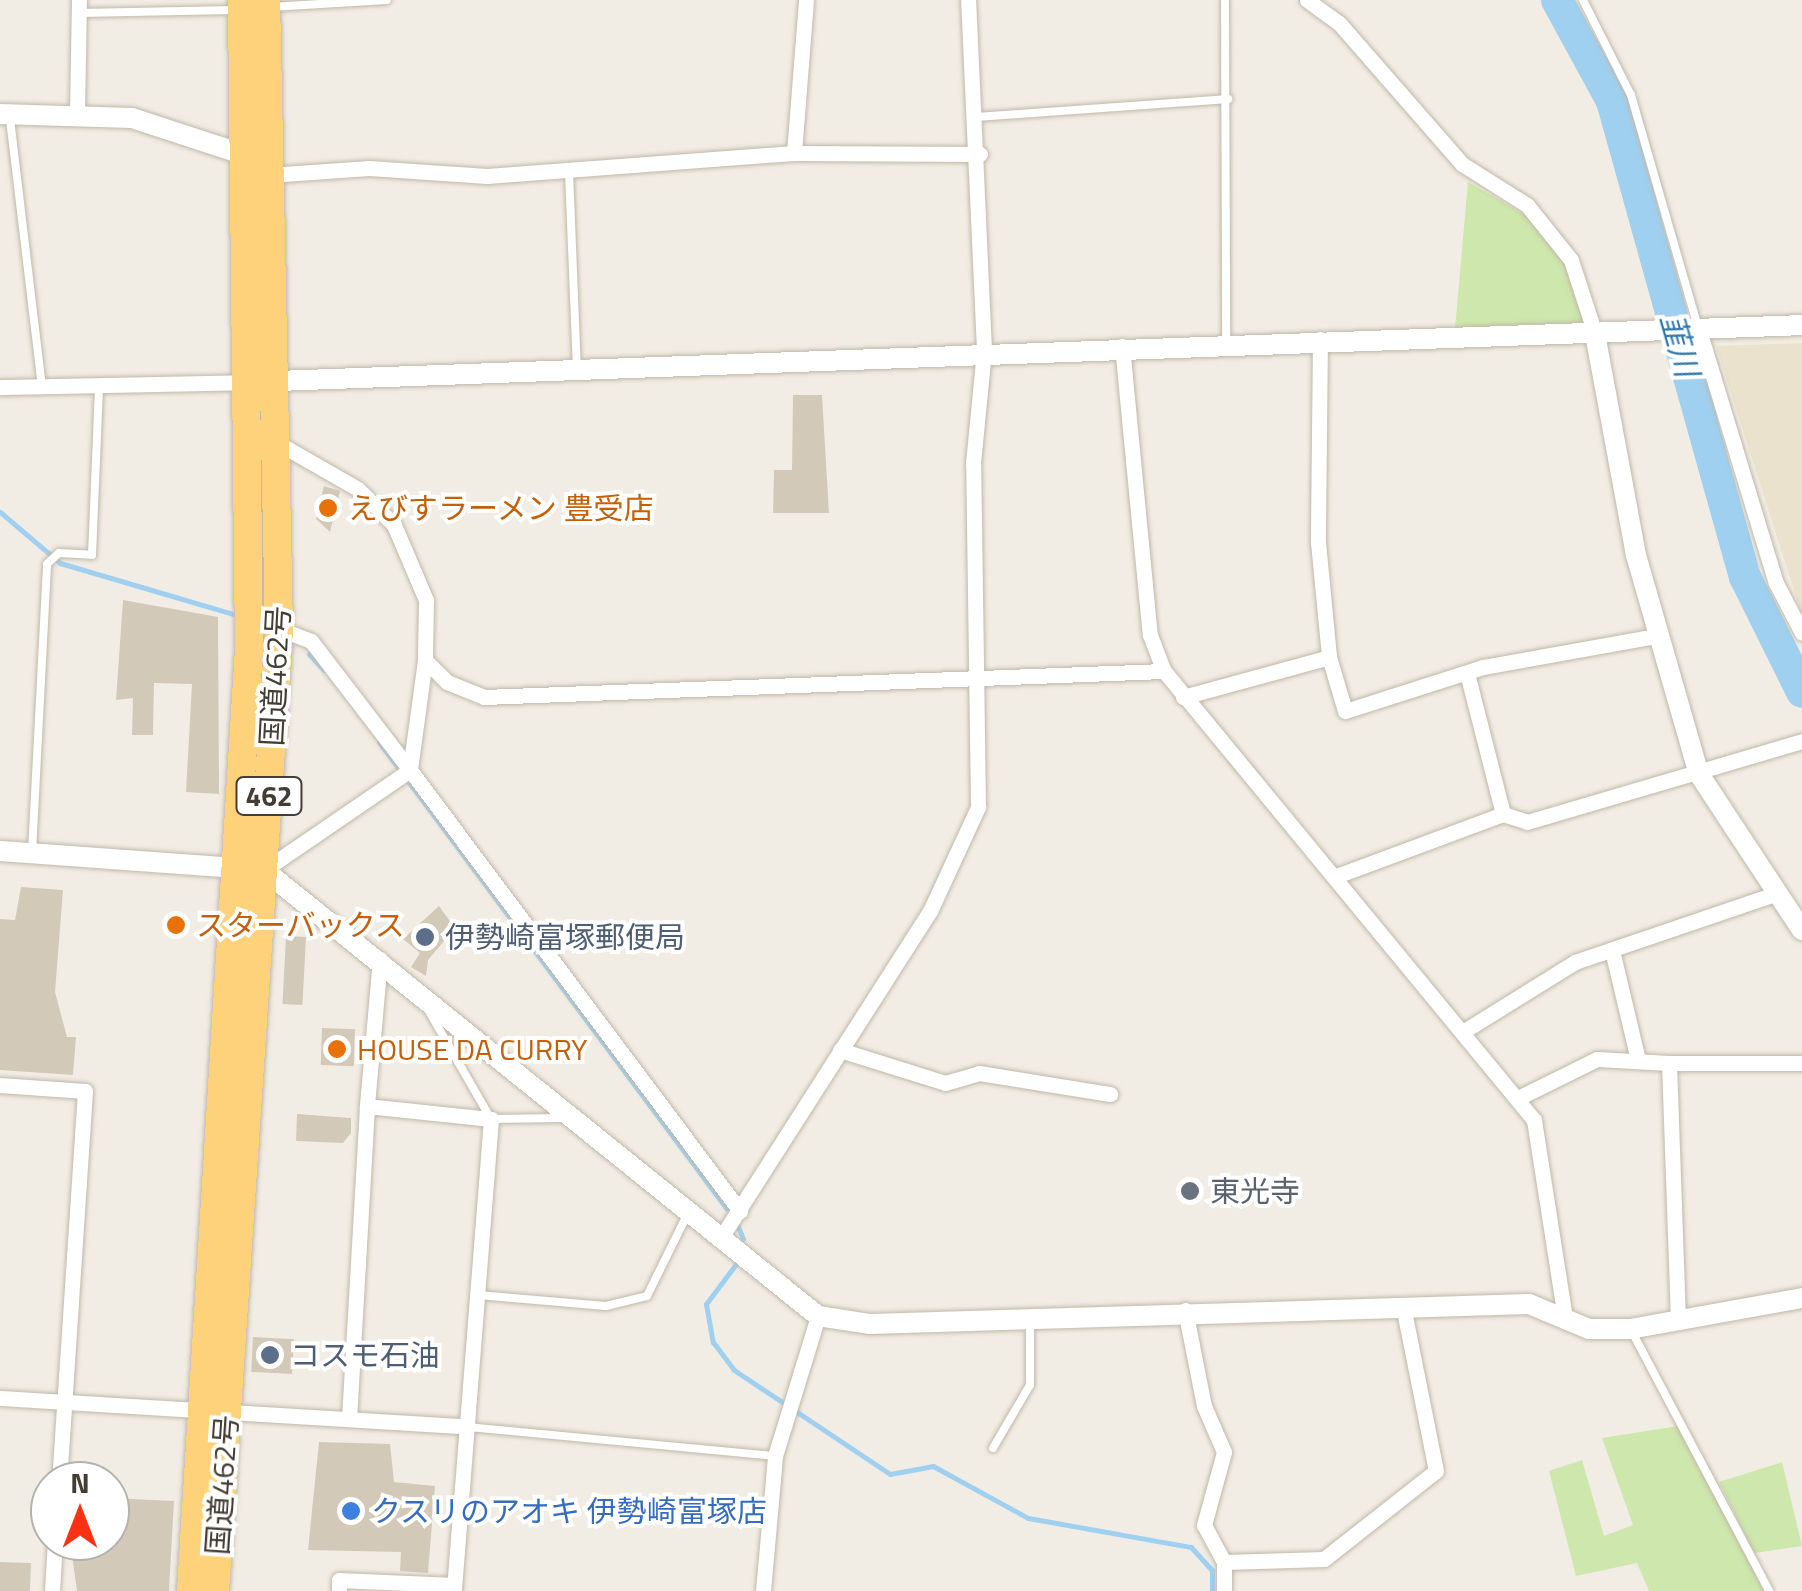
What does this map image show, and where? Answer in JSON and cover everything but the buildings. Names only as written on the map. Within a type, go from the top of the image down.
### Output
[{"type":"highway","name":"国道462号","points":[[251,869],[279,629],[276,442],[261,382],[244,155],[254,4]]},
{"type":"highway","name":"国道462号","points":[[215,1591],[215,1412],[251,869],[269,175],[254,4]]},
{"type":"highway","name":"国道462号","points":[[191,1591],[215,1412]]},
{"type":"street","points":[[794,153],[806,0]]},
{"type":"street","points":[[724,1234],[930,911],[978,807],[973,463],[984,350],[980,154],[968,0]]},
{"type":"street","points":[[1307,0],[1339,23],[1462,164],[1527,205],[1572,260],[1594,334],[1660,636],[1699,774],[1802,930]]},
{"type":"street","points":[[77,114],[79,6]]},
{"type":"street","points":[[5,114],[132,118],[244,155]]},
{"type":"street","points":[[269,175],[569,167],[794,153],[980,154]]},
{"type":"street","points":[[0,387],[577,371],[1226,340],[1802,326]]},
{"type":"street","points":[[1697,329],[1776,584],[1802,632]]},
{"type":"street","points":[[1320,339],[1318,542],[1329,657],[1345,711],[1467,673],[1660,636]]},
{"type":"street","points":[[1122,346],[1150,635],[1164,672],[1339,875],[1402,966],[1464,1031],[1518,1098],[1546,1150],[1565,1319]]},
{"type":"street","points":[[251,869],[406,773],[425,660],[426,600],[394,525],[358,489],[276,442]]},
{"type":"street","points":[[279,629],[310,641],[740,1211]]},
{"type":"street","points":[[1183,697],[1329,657]]},
{"type":"street","points":[[425,660],[447,682],[484,697],[1164,672]]},
{"type":"street","points":[[1467,673],[1502,814]]},
{"type":"street","points":[[1339,875],[1502,814],[1526,822],[1802,741]]},
{"type":"street","points":[[0,851],[251,869],[380,959],[724,1234],[776,1290],[818,1316],[870,1324],[1030,1314],[1529,1304],[1565,1319],[1630,1329],[1802,1298]]},
{"type":"street","points":[[1464,1031],[1612,950],[1778,893]]},
{"type":"street","points":[[1612,950],[1638,1056]]},
{"type":"street","points":[[349,1419],[367,1106],[380,959]]},
{"type":"street","points":[[840,1050],[945,1083],[978,1072],[1110,1094]]},
{"type":"street","points":[[1518,1098],[1597,1059],[1638,1056],[1669,1063],[1802,1063]]},
{"type":"street","points":[[1669,1063],[1678,1320]]},
{"type":"street","points":[[0,1086],[85,1091],[60,1461]]},
{"type":"street","points":[[338,1591],[339,1580],[454,1588],[491,1119],[367,1106]]},
{"type":"street","points":[[1224,1562],[1324,1559],[1436,1471],[1403,1306]]},
{"type":"street","points":[[1185,1310],[1204,1406],[1224,1452],[1204,1525],[1224,1562],[1224,1591]]},
{"type":"street","points":[[763,1591],[775,1456],[818,1316]]},
{"type":"street","points":[[0,1398],[468,1428]]},
{"type":"street","points":[[52,1591],[54,1561]]},
{"type":"lane","points":[[79,6],[387,0]]},
{"type":"lane","points":[[1225,0],[1226,340]]},
{"type":"lane","points":[[1583,0],[1631,95],[1697,329]]},
{"type":"lane","points":[[977,117],[1228,99]]},
{"type":"lane","points":[[5,114],[42,388]]},
{"type":"lane","points":[[569,167],[577,371]]},
{"type":"lane","points":[[32,853],[47,564],[60,553],[92,554],[99,386]]},
{"type":"lane","points":[[426,996],[491,1119],[579,1118]]},
{"type":"lane","points":[[478,1295],[606,1306],[647,1296],[691,1207]]},
{"type":"lane","points":[[993,1448],[1030,1385],[1030,1314]]},
{"type":"lane","points":[[1630,1329],[1769,1591]]},
{"type":"lane","points":[[468,1428],[775,1456]]},
{"type":"shaded area","points":[[1802,343],[1802,615],[1716,346]]},
{"type":"green space","points":[[1468,182],[1529,217],[1567,261],[1586,327],[1455,329]]},
{"type":"green space","points":[[1678,1426],[1764,1591],[1649,1591],[1637,1563],[1576,1576],[1549,1471],[1582,1460],[1604,1536],[1633,1525],[1602,1438]]},
{"type":"green space","points":[[1782,1462],[1802,1546],[1754,1553],[1719,1482]]},
{"type":"waterway","name":"韮川","points":[[1557,0],[1612,101],[1745,577],[1802,692]]},
{"type":"waterway","points":[[0,512],[60,563],[233,614]]},
{"type":"waterway","points":[[309,654],[324,670]]},
{"type":"waterway","points":[[379,742],[727,1209]]},
{"type":"waterway","points":[[737,1224],[743,1239]]},
{"type":"waterway","points":[[736,1264],[706,1304],[713,1342],[734,1370],[890,1474],[933,1466],[1028,1518],[1191,1547],[1212,1570],[1212,1591]]},
{"type":"place","name":"えびすラーメン 豊受店","points":[[328,508]]},
{"type":"place","name":"スターバックス","points":[[176,925]]},
{"type":"place","name":"伊勢崎富塚郵便局","points":[[425,937]]},
{"type":"place","name":"HOUSE DA CURRY","points":[[337,1049]]},
{"type":"place","name":"東光寺","points":[[1190,1191]]},
{"type":"place","name":"コスモ石油","points":[[270,1355]]},
{"type":"place","name":"クスリのアオキ 伊勢崎富塚店","points":[[351,1511]]}]
